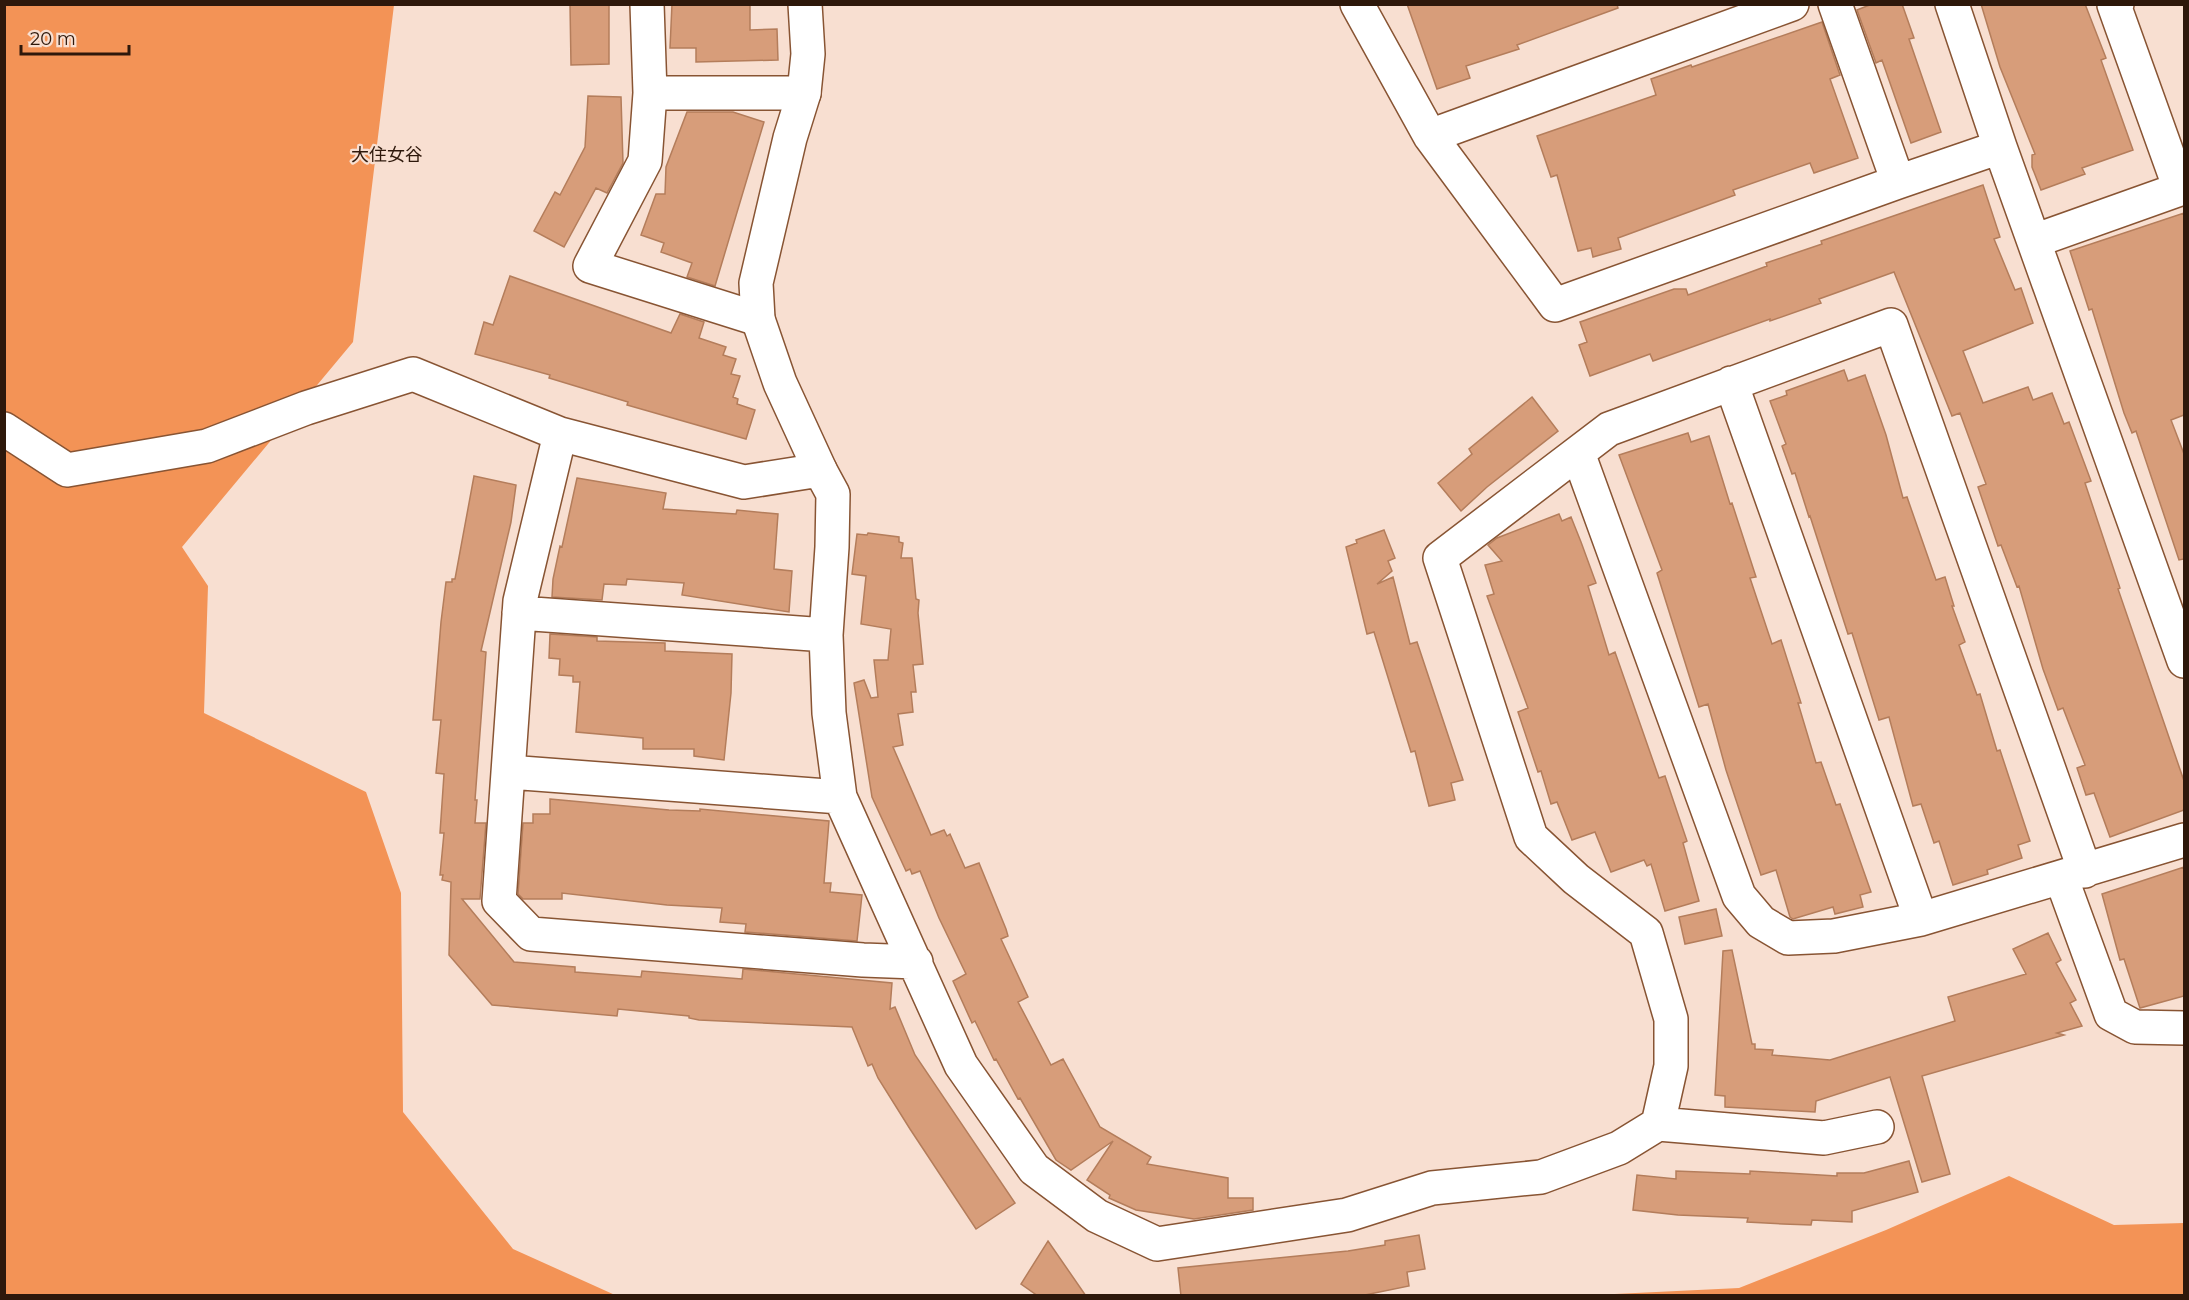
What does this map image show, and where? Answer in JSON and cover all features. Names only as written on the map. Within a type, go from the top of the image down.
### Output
[{"type":"street","points":[[647,4],[650,93],[645,161],[590,266],[758,319]]},
{"type":"street","points":[[805,4],[808,54],[804,93],[790,138],[756,283],[758,319],[780,383],[833,495],[826,635],[829,714],[840,796],[961,1065],[1034,1169],[1097,1216],[1157,1244],[1347,1215],[1432,1188],[1541,1177],[1619,1148],[1658,1124],[1824,1138],[1877,1127]]},
{"type":"street","points":[[1357,4],[1430,136],[1555,305],[2000,147]]},
{"type":"street","points":[[1430,136],[1792,4]]},
{"type":"street","points":[[1834,4],[1898,182]]},
{"type":"street","points":[[1952,4],[2000,147],[2184,661]]},
{"type":"street","points":[[2034,241],[2180,189],[2114,5],[2116,4]]},
{"type":"street","points":[[650,93],[804,93]]},
{"type":"street","points":[[1658,1124],[1671,1066],[1671,1018],[1646,933],[1576,879],[1531,837],[1440,558],[1610,429],[1891,326],[2073,874],[2110,1014],[2135,1027],[2184,1028]]},
{"type":"street","points":[[4,429],[67,470],[207,446],[306,408],[413,374],[560,434],[744,482],[820,470]]},
{"type":"street","points":[[1731,383],[1922,919]]},
{"type":"street","points":[[560,434],[520,601],[499,901],[531,934],[863,960],[916,962]]},
{"type":"street","points":[[1578,453],[1739,896],[1761,922],[1788,939],[1834,936],[1922,919],[2184,840]]},
{"type":"street","points":[[519,613],[826,635]]},
{"type":"street","points":[[508,772],[840,796]]},
{"type":"shaded area","points":[[5,5],[394,5],[353,342],[182,547],[208,586],[204,713],[366,792],[401,893],[403,1112],[513,1249],[615,1295],[5,1296]]},
{"type":"shaded area","points":[[2009,1176],[2114,1225],[2184,1223],[2184,1295],[1594,1295],[1739,1288],[1886,1230]]},
{"type":"building","points":[[570,4],[609,4],[609,64],[571,65]]},
{"type":"building","points":[[672,4],[750,4],[750,30],[777,29],[778,60],[696,62],[696,48],[670,48]]},
{"type":"building","points":[[1407,4],[1617,4],[1618,8],[1517,45],[1519,49],[1466,66],[1470,78],[1437,89]]},
{"type":"building","points":[[1872,4],[1902,4],[1914,38],[1909,39],[1941,132],[1911,143],[1882,60],[1876,63],[1857,10]]},
{"type":"building","points":[[1981,4],[2085,4],[2106,58],[2101,60],[2133,150],[2082,168],[2085,174],[2041,190],[2032,167],[2032,155],[2035,154],[2000,67]]},
{"type":"building","points":[[1822,22],[1840,75],[1830,79],[1858,158],[1814,173],[1810,163],[1733,190],[1735,195],[1618,238],[1621,249],[1593,257],[1591,248],[1578,251],[1557,175],[1551,177],[1537,136],[1656,95],[1651,79]]},
{"type":"building","points":[[588,96],[621,97],[623,163],[607,193],[596,188],[564,247],[534,231],[555,192],[560,195],[585,147]]},
{"type":"building","points":[[687,112],[733,112],[764,122],[715,286],[687,277],[692,263],[661,252],[664,243],[641,235],[656,194],[665,194],[666,167]]},
{"type":"building","points":[[1983,185],[2000,237],[1994,239],[2015,290],[2021,288],[2033,323],[1963,351],[1983,403],[2028,387],[2033,400],[2052,393],[2064,424],[2069,422],[2091,481],[2085,483],[2120,588],[2118,589],[2184,781],[2184,810],[2110,837],[2094,793],[2086,795],[2077,768],[2085,765],[2063,708],[2058,710],[2043,669],[2019,586],[2017,587],[2001,545],[1998,546],[1978,487],[1986,484],[1960,413],[1952,416],[1894,272],[1819,299],[1821,303],[1770,321],[1770,319],[1653,361],[1650,354],[1590,376],[1579,345],[1587,342],[1580,322],[1674,289],[1686,289],[1688,295],[1767,266],[1766,263],[1822,244],[1821,241]]},
{"type":"building","points":[[2184,213],[2184,415],[2171,420],[2184,454],[2184,559],[2179,560],[2136,431],[2132,433],[2124,413],[2092,309],[2089,310],[2070,251]]},
{"type":"building","points":[[510,276],[671,333],[680,314],[704,322],[699,338],[726,347],[723,355],[736,359],[731,374],[740,376],[733,397],[738,399],[737,404],[755,410],[746,439],[627,405],[628,402],[549,378],[550,375],[475,354],[484,322],[493,325]]},
{"type":"building","points":[[1844,370],[1848,381],[1865,375],[1886,435],[1903,498],[1907,497],[1936,580],[1945,577],[1954,606],[1952,606],[1965,642],[1959,645],[1977,695],[1980,694],[1997,751],[2000,750],[2030,841],[2018,845],[2022,858],[1987,870],[1988,874],[1953,885],[1939,841],[1934,843],[1921,804],[1913,806],[1889,717],[1879,720],[1852,633],[1848,634],[1795,473],[1792,474],[1782,446],[1786,444],[1770,401],[1787,395],[1786,391]]},
{"type":"building","points":[[1532,397],[1558,431],[1487,487],[1461,511],[1438,483],[1472,454],[1469,449]]},
{"type":"building","points":[[1688,433],[1691,442],[1709,436],[1756,577],[1750,578],[1772,644],[1781,640],[1801,703],[1798,703],[1816,763],[1821,762],[1836,805],[1840,804],[1871,892],[1860,895],[1863,907],[1835,914],[1833,907],[1793,919],[1790,917],[1776,870],[1761,875],[1726,770],[1708,704],[1699,707],[1657,573],[1662,570],[1619,455]]},
{"type":"building","points":[[474,476],[516,485],[511,522],[481,651],[486,652],[475,823],[486,823],[480,899],[462,899],[514,962],[575,967],[575,972],[641,977],[642,971],[742,979],[743,969],[892,983],[890,1009],[895,1007],[915,1055],[1015,1203],[976,1229],[910,1129],[878,1078],[872,1064],[868,1066],[852,1027],[699,1020],[689,1018],[689,1016],[618,1009],[617,1016],[492,1005],[449,955],[451,882],[442,880],[443,875],[440,875],[444,833],[440,833],[444,774],[436,773],[441,720],[433,720],[446,582],[452,582],[452,579],[455,579]]},
{"type":"building","points":[[577,478],[666,493],[663,509],[736,514],[737,510],[778,514],[774,569],[792,571],[789,612],[682,595],[684,583],[627,579],[626,585],[604,584],[602,600],[552,597],[553,579]]},
{"type":"building","points":[[1559,514],[1562,521],[1571,517],[1596,583],[1588,586],[1609,655],[1615,652],[1659,778],[1665,776],[1687,841],[1683,843],[1699,901],[1665,911],[1651,864],[1647,866],[1644,860],[1611,872],[1595,832],[1572,840],[1557,802],[1551,804],[1541,771],[1538,772],[1518,712],[1528,708],[1487,596],[1494,594],[1485,565],[1502,561],[1488,545],[1497,538]]},
{"type":"building","points":[[1384,530],[1395,558],[1388,561],[1392,571],[1377,584],[1393,577],[1410,644],[1417,642],[1463,780],[1451,783],[1455,800],[1429,806],[1415,751],[1411,752],[1374,632],[1367,634],[1346,547],[1357,543],[1356,540]]},
{"type":"building","points":[[868,533],[899,537],[899,542],[903,543],[901,558],[912,558],[916,599],[919,600],[918,613],[923,664],[913,665],[916,692],[911,692],[913,712],[898,714],[903,745],[893,747],[931,835],[944,830],[947,836],[950,834],[965,868],[979,863],[1006,929],[1008,936],[1001,939],[1028,997],[1018,1002],[1051,1065],[1063,1059],[1100,1127],[1151,1157],[1147,1164],[1228,1178],[1228,1198],[1253,1198],[1253,1210],[1194,1219],[1136,1210],[1109,1198],[1110,1195],[1087,1180],[1113,1141],[1071,1170],[1056,1160],[996,1059],[994,1060],[975,1021],[972,1023],[953,981],[966,974],[939,918],[920,871],[912,874],[910,869],[906,871],[872,797],[854,683],[864,680],[871,698],[878,697],[874,660],[888,660],[891,629],[861,624],[866,576],[852,574],[857,534],[867,535]]},
{"type":"building","points":[[550,634],[597,637],[597,641],[665,643],[665,651],[732,654],[731,693],[724,760],[694,756],[694,749],[643,749],[643,738],[576,732],[580,682],[573,682],[573,676],[559,675],[560,659],[549,658]]},
{"type":"building","points":[[550,799],[669,810],[700,811],[700,809],[829,821],[824,883],[831,883],[830,892],[862,895],[857,941],[745,932],[746,924],[720,922],[722,908],[667,905],[562,893],[562,899],[523,899],[518,894],[523,823],[533,823],[533,814],[550,814]]},
{"type":"building","points":[[2184,867],[2184,996],[2140,1008],[2124,959],[2120,960],[2102,894]]},
{"type":"building","points":[[1716,909],[1722,936],[1685,944],[1679,917]]},
{"type":"building","points":[[2048,933],[2061,960],[2056,963],[2076,1000],[2070,1003],[2082,1026],[2057,1033],[2064,1035],[1922,1076],[1950,1174],[1922,1182],[1890,1077],[1816,1101],[1815,1112],[1725,1107],[1725,1096],[1715,1095],[1723,951],[1732,950],[1755,1049],[1773,1050],[1772,1055],[1830,1060],[1955,1021],[1948,997],[2026,974],[2013,949]]},
{"type":"building","points":[[1909,1161],[1918,1192],[1852,1211],[1852,1222],[1812,1220],[1811,1225],[1783,1224],[1747,1222],[1748,1218],[1678,1215],[1633,1210],[1637,1175],[1676,1179],[1676,1171],[1750,1174],[1750,1171],[1837,1176],[1837,1173],[1864,1173]]},
{"type":"building","points":[[1419,1235],[1425,1269],[1407,1272],[1409,1286],[1360,1296],[1181,1296],[1178,1268],[1348,1251],[1385,1245],[1385,1241]]},
{"type":"building","points":[[1048,1241],[1086,1296],[1038,1296],[1021,1284]]},
{"type":"district","name":"大住女谷","points":[[387,155]]}]
